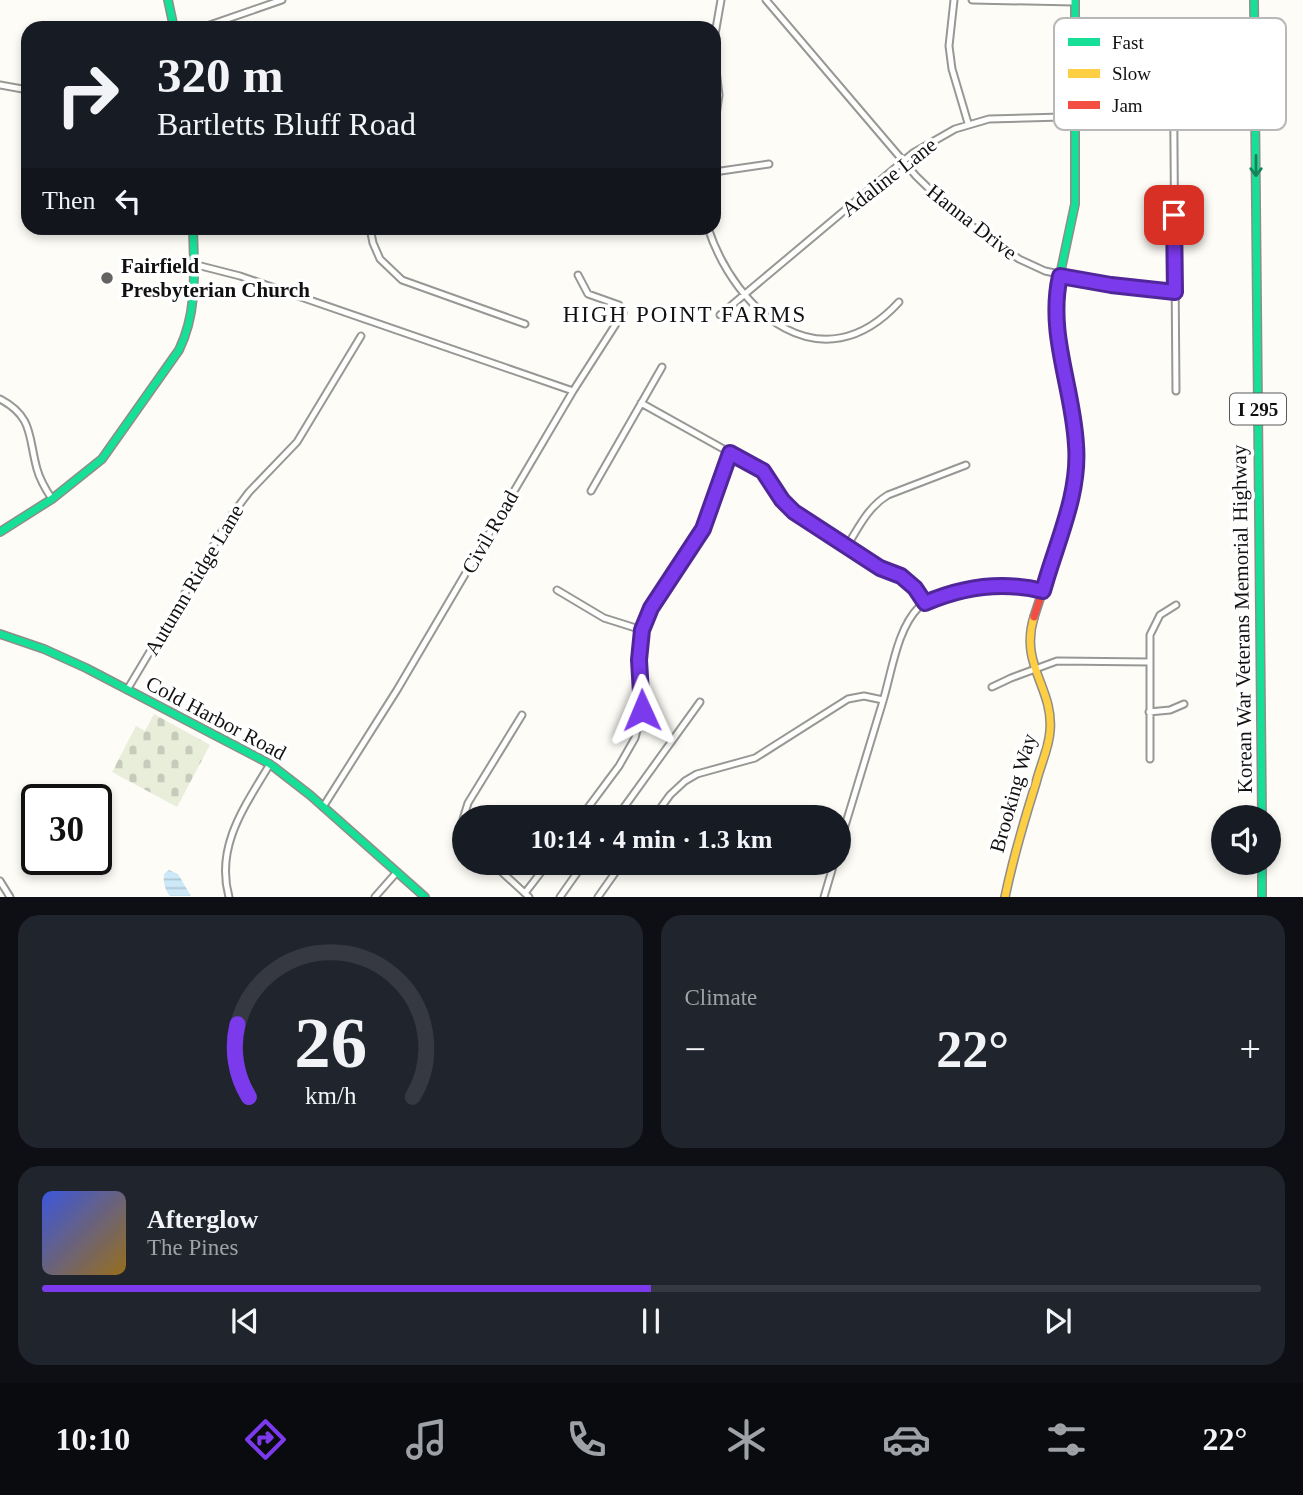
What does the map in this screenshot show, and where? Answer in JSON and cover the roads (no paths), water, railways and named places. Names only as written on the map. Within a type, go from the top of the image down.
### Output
[{"type":"main road","points":[[168,0],[172,21]]},
{"type":"main road","name":"Korean War Veterans Memorial Highway","points":[[1254,0],[1254,18]]},
{"type":"main road","name":"Brooking Way","points":[[1005,897],[1013,859],[1049,734],[1049,705],[1034,670],[1029,644],[1036,608],[1069,506],[1077,457],[1073,419],[1056,327],[1056,299],[1075,204],[1075,130]]},
{"type":"main road","name":"Korean War Veterans Memorial Highway","points":[[1255,130],[1262,805]]},
{"type":"main road","points":[[0,532],[52,499],[90,470],[110,449],[179,350],[191,318],[193,235]]},
{"type":"main road","name":"Cold Harbor Road","points":[[0,634],[67,659],[270,764],[425,897]]},
{"type":"main road","points":[[1262,875],[1262,897]]},
{"type":"street","points":[[221,21],[282,0]]},
{"type":"street","points":[[717,21],[721,0]]},
{"type":"street","name":"Hanna Drive","points":[[766,0],[928,190],[956,214],[1019,258],[1060,276],[1175,292]]},
{"type":"street","points":[[954,0],[948,46],[968,123]]},
{"type":"street","points":[[972,0],[1075,1]]},
{"type":"street","points":[[0,85],[21,89]]},
{"type":"street","name":"Adaline Lane","points":[[720,315],[903,161],[934,139],[968,123],[989,119],[1054,117]]},
{"type":"street","points":[[1174,130],[1176,391]]},
{"type":"street","points":[[721,171],[769,164]]},
{"type":"street","points":[[372,235],[380,259],[402,280],[525,324]]},
{"type":"street","points":[[711,235],[722,259],[745,295],[773,323],[799,335],[823,338],[846,336],[868,328],[899,302]]},
{"type":"street","points":[[193,264],[240,276],[573,391]]},
{"type":"street","name":"Civil Road","points":[[323,807],[397,690],[573,391],[623,313],[619,305],[588,294],[578,275]]},
{"type":"street","name":"Autumn Ridge Lane","points":[[127,690],[231,516],[249,492],[297,442],[361,336]]},
{"type":"street","points":[[591,491],[662,367]]},
{"type":"street","points":[[0,399],[16,410],[28,425],[40,478],[52,499]]},
{"type":"street","points":[[641,402],[763,471],[782,500],[794,512],[880,568],[901,576],[915,588],[925,603]]},
{"type":"street","points":[[590,805],[619,766],[635,738],[642,710],[639,660],[642,630],[651,608],[703,529],[730,453]]},
{"type":"street","points":[[847,546],[870,508],[879,500],[966,466]]},
{"type":"street","points":[[851,806],[906,625],[925,603],[976,587],[1008,585],[1043,591]]},
{"type":"street","points":[[557,590],[604,618],[642,630]]},
{"type":"street","points":[[1150,759],[1150,635],[1160,615],[1176,605]]},
{"type":"street","points":[[992,687],[1048,664],[1069,660],[1150,662]]},
{"type":"street","points":[[663,805],[670,795],[697,774],[755,758],[848,699],[864,696],[883,700]]},
{"type":"street","points":[[626,805],[700,702]]},
{"type":"street","points":[[1149,712],[1170,710],[1184,704]]},
{"type":"street","points":[[467,805],[522,715]]},
{"type":"street","points":[[229,897],[225,864],[229,841],[237,820],[270,764]]},
{"type":"street","points":[[374,897],[397,872]]},
{"type":"street","points":[[505,875],[527,895],[540,875]]},
{"type":"street","points":[[560,897],[576,875]]},
{"type":"street","points":[[598,897],[614,875]]},
{"type":"street","points":[[824,897],[830,875]]},
{"type":"street","points":[[0,881],[8,896]]},
{"type":"water","points":[[169,870],[178,874],[191,896],[170,896],[164,880],[164,874]]},
{"type":"place","name":"Fairfield Presbyterian Church","points":[[107,278]]},
{"type":"district","name":"HIGH POINT FARMS","points":[[685,314]]}]
